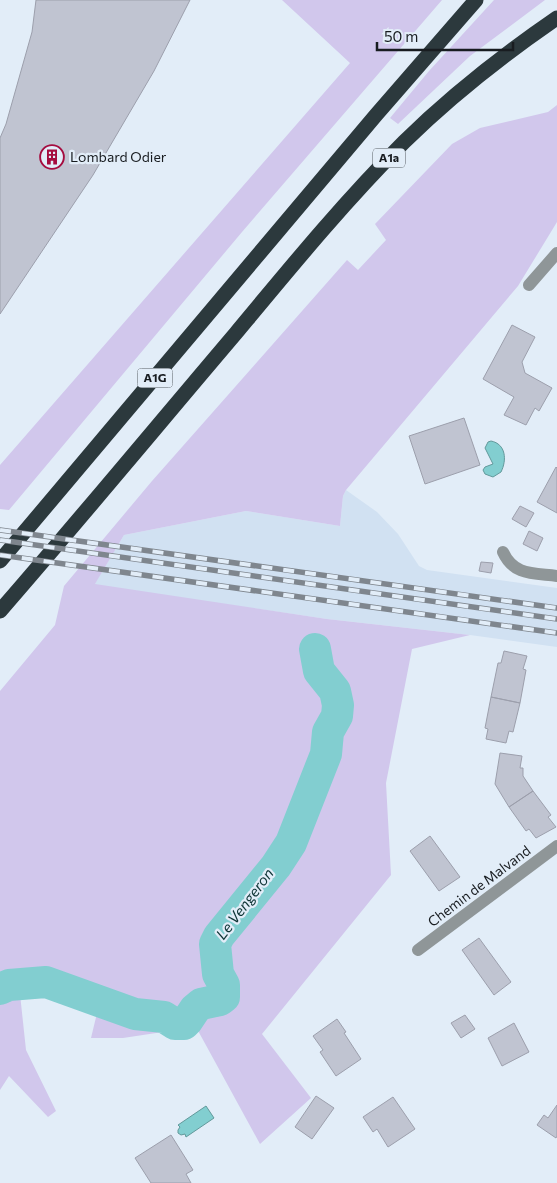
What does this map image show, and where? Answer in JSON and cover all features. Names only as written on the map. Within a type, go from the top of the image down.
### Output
[{"type":"highway","name":"A1G","points":[[0,561],[476,0]]},
{"type":"highway","name":"A1a","points":[[336,215],[405,142],[444,105],[495,63],[557,18]]},
{"type":"highway","name":"A1G","points":[[0,612],[336,215]]},
{"type":"street","points":[[529,285],[557,253]]},
{"type":"street","points":[[503,552],[509,563],[518,570],[557,576]]},
{"type":"street","name":"Chemin de Malvand","points":[[418,950],[557,846]]},
{"type":"shaded area","points":[[282,0],[442,0],[242,232],[9,510],[0,509],[0,465],[350,63]]},
{"type":"shaded area","points":[[494,0],[545,0],[470,56],[398,124],[390,118],[429,71]]},
{"type":"shaded area","points":[[557,105],[557,222],[518,286],[346,490],[343,496],[340,526],[246,511],[124,535],[95,584],[327,619],[470,635],[412,649],[386,783],[391,875],[262,1034],[311,1098],[260,1144],[196,1027],[123,1038],[91,1038],[98,1009],[55,991],[20,994],[26,1050],[56,1111],[48,1117],[9,1076],[0,1090],[0,691],[55,625],[64,586],[152,481],[347,260],[358,270],[386,240],[375,224],[452,144],[480,128],[548,112]]},
{"type":"shaded area","points":[[491,441],[500,445],[504,453],[504,463],[501,472],[493,477],[485,474],[483,470],[485,467],[493,464],[485,448],[488,442]]},
{"type":"shaded area","points":[[346,490],[377,512],[398,534],[419,566],[427,570],[557,588],[557,647],[327,619],[94,585],[124,535],[246,511],[340,526],[343,496]]},
{"type":"shaded area","points":[[206,1106],[214,1118],[186,1137],[185,1134],[181,1135],[178,1133],[180,1127],[178,1125]]},
{"type":"building","name":"Lombard Odier","points":[[36,0],[190,0],[154,71],[93,175],[0,314],[0,138],[6,124],[32,32]]},
{"type":"building","points":[[512,325],[535,337],[522,362],[525,373],[552,388],[539,411],[535,408],[526,425],[504,415],[514,397],[483,379]]},
{"type":"building","points":[[464,418],[480,465],[425,484],[409,436]]},
{"type":"building","points":[[557,468],[557,513],[537,502]]},
{"type":"building","points":[[520,506],[534,513],[526,527],[512,519]]},
{"type":"building","points":[[529,531],[543,538],[537,551],[523,544]]},
{"type":"building","points":[[481,562],[493,563],[491,573],[479,571]]},
{"type":"building","points":[[504,651],[527,656],[523,669],[526,670],[520,703],[491,697],[498,663],[501,663]]},
{"type":"building","points":[[491,697],[520,703],[513,732],[509,731],[506,743],[486,739],[488,729],[485,728]]},
{"type":"building","points":[[500,753],[522,756],[520,768],[523,768],[523,776],[533,791],[509,807],[495,784]]},
{"type":"building","points":[[533,791],[551,815],[548,817],[556,827],[536,838],[529,829],[526,831],[509,807]]},
{"type":"building","points":[[430,836],[460,877],[439,891],[410,851]]},
{"type":"building","points":[[479,938],[511,982],[494,995],[462,950]]},
{"type":"building","points":[[465,1015],[475,1029],[461,1038],[451,1023]]},
{"type":"building","points":[[337,1019],[361,1059],[336,1076],[320,1052],[323,1050],[313,1036]]},
{"type":"building","points":[[514,1023],[529,1052],[502,1066],[488,1038]]},
{"type":"building","points":[[316,1096],[334,1108],[312,1139],[295,1127]]},
{"type":"building","points":[[393,1097],[415,1129],[388,1147],[377,1129],[373,1132],[363,1117]]},
{"type":"building","points":[[557,1105],[556,1138],[537,1125],[544,1115],[548,1118]]},
{"type":"building","points":[[171,1135],[193,1170],[186,1174],[191,1183],[151,1183],[135,1158]]},
{"type":"waterway","name":"Le Vengeron","points":[[0,989],[9,985],[46,982],[135,1014],[164,1017],[175,1024],[184,1024],[201,1004],[220,1000],[224,997],[224,985],[218,974],[215,944],[219,936],[276,866],[291,843],[326,754],[328,732],[337,716],[338,705],[335,691],[319,671],[315,649]]},
{"type":"railway","points":[[0,530],[557,608]]},
{"type":"railway","points":[[0,540],[557,619]]},
{"type":"railway","points":[[0,555],[557,633]]},
{"type":"place","name":"Lombard Odier","points":[[52,157]]}]
